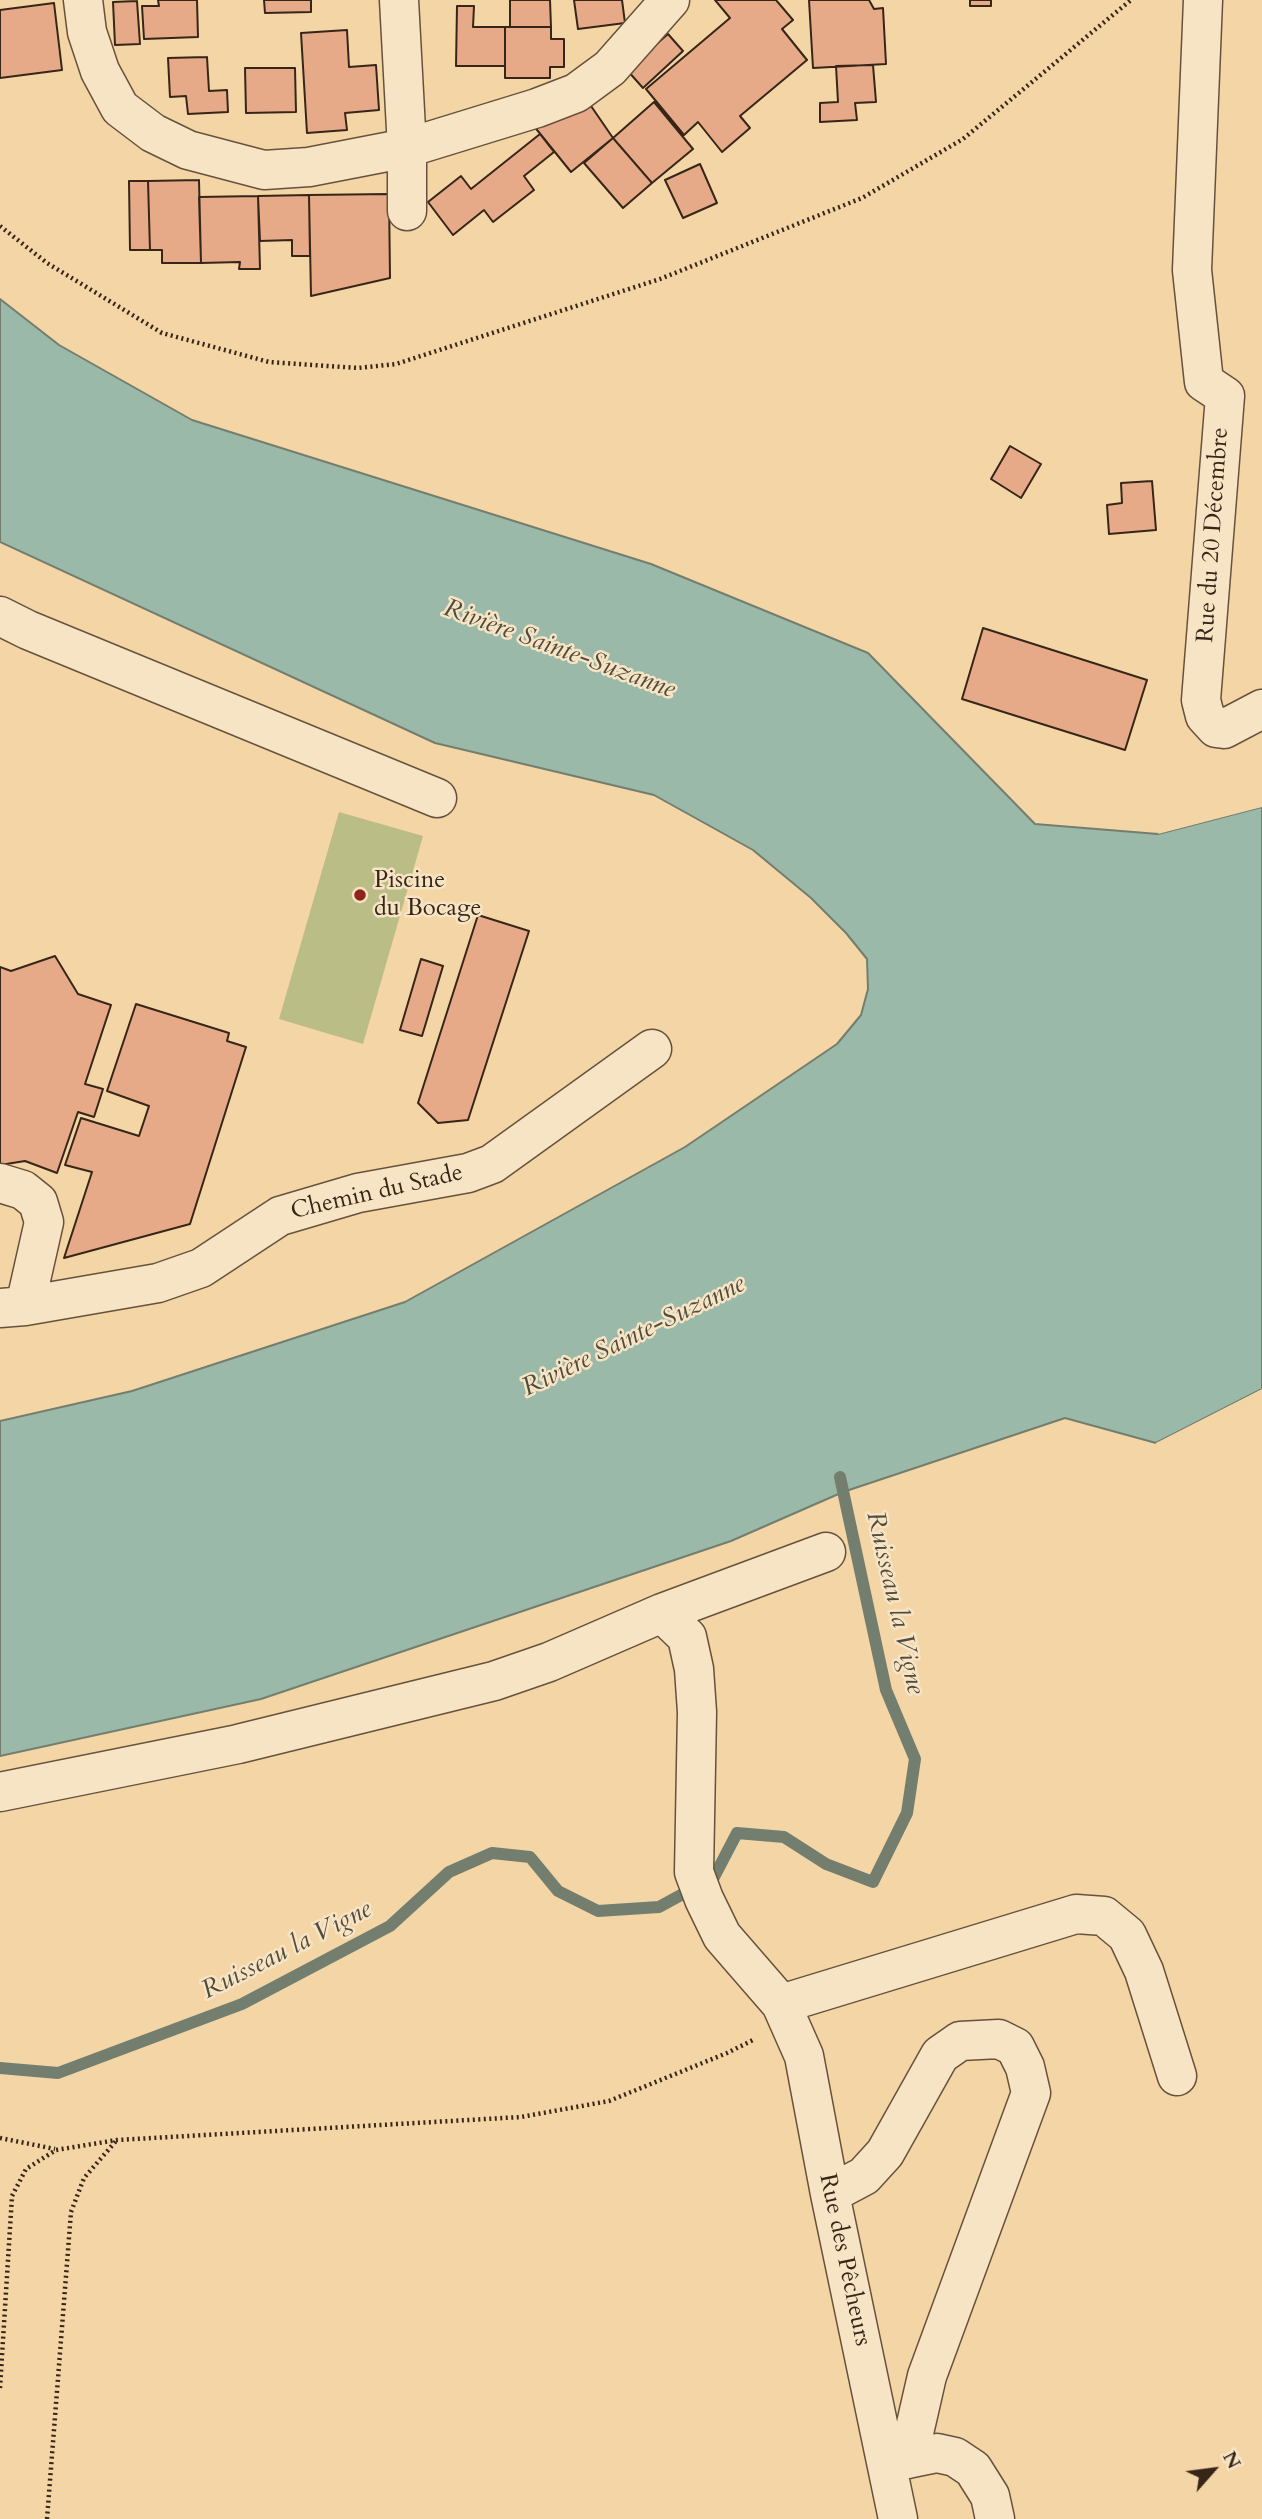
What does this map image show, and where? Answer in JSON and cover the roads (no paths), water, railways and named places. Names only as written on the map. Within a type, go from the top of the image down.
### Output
[{"type":"street","points":[[83,0],[87,33],[100,71],[120,108],[153,133],[188,150],[264,170],[309,167],[407,148],[537,108],[576,93],[610,68],[670,0]]},
{"type":"street","points":[[399,0],[407,148],[407,211]]},
{"type":"street","name":"Rue du 20 Décembre","points":[[1203,0],[1192,270],[1204,382],[1225,396],[1201,700],[1205,716],[1216,728],[1224,729],[1262,709]]},
{"type":"street","points":[[0,616],[28,630],[437,798]]},
{"type":"street","name":"Chemin du Stade","points":[[13,1307],[158,1283],[201,1268],[280,1216],[358,1194],[468,1172],[492,1164],[652,1049]]},
{"type":"street","points":[[0,1183],[23,1190],[38,1202],[44,1222],[13,1307]]},
{"type":"street","points":[[0,1792],[238,1744],[494,1681],[662,1613],[825,1552]]},
{"type":"street","name":"Rue des Pêcheurs","points":[[662,1613],[687,1637],[694,1669],[699,1886],[722,1936],[785,2013],[804,2056],[830,2194],[898,2461],[898,2519]]},
{"type":"street","points":[[785,2013],[1076,1914],[1104,1916],[1127,1935],[1144,1971],[1177,2076]]},
{"type":"street","points":[[830,2194],[864,2176],[886,2152],[940,2055],[960,2041],[999,2039],[1015,2047],[1025,2067],[1031,2093],[898,2461]]},
{"type":"street","points":[[898,2461],[936,2453],[955,2457],[973,2469],[990,2496],[995,2519]]},
{"type":"water","name":"Rivière Sainte-Suzanne","points":[[0,299],[59,345],[192,420],[651,564],[868,653],[1035,824],[1158,834],[1262,807],[1262,1389],[1156,1443],[1065,1418],[843,1492],[731,1541],[261,1699],[0,1756],[0,1421],[132,1391],[405,1302],[685,1147],[837,1044],[861,1015],[868,989],[867,959],[846,933],[811,898],[753,850],[654,795],[435,743],[0,542]]},
{"type":"waterway","name":"Ruisseau la Vigne","points":[[0,2068],[58,2073],[242,2004],[390,1926],[449,1872],[492,1853],[530,1857],[558,1891],[598,1911],[659,1907],[714,1877],[737,1833],[784,1837],[826,1864],[873,1882],[907,1813],[915,1759],[886,1690],[840,1477]]},
{"type":"place","name":"Piscine du Bocage","points":[[360,895]]}]
